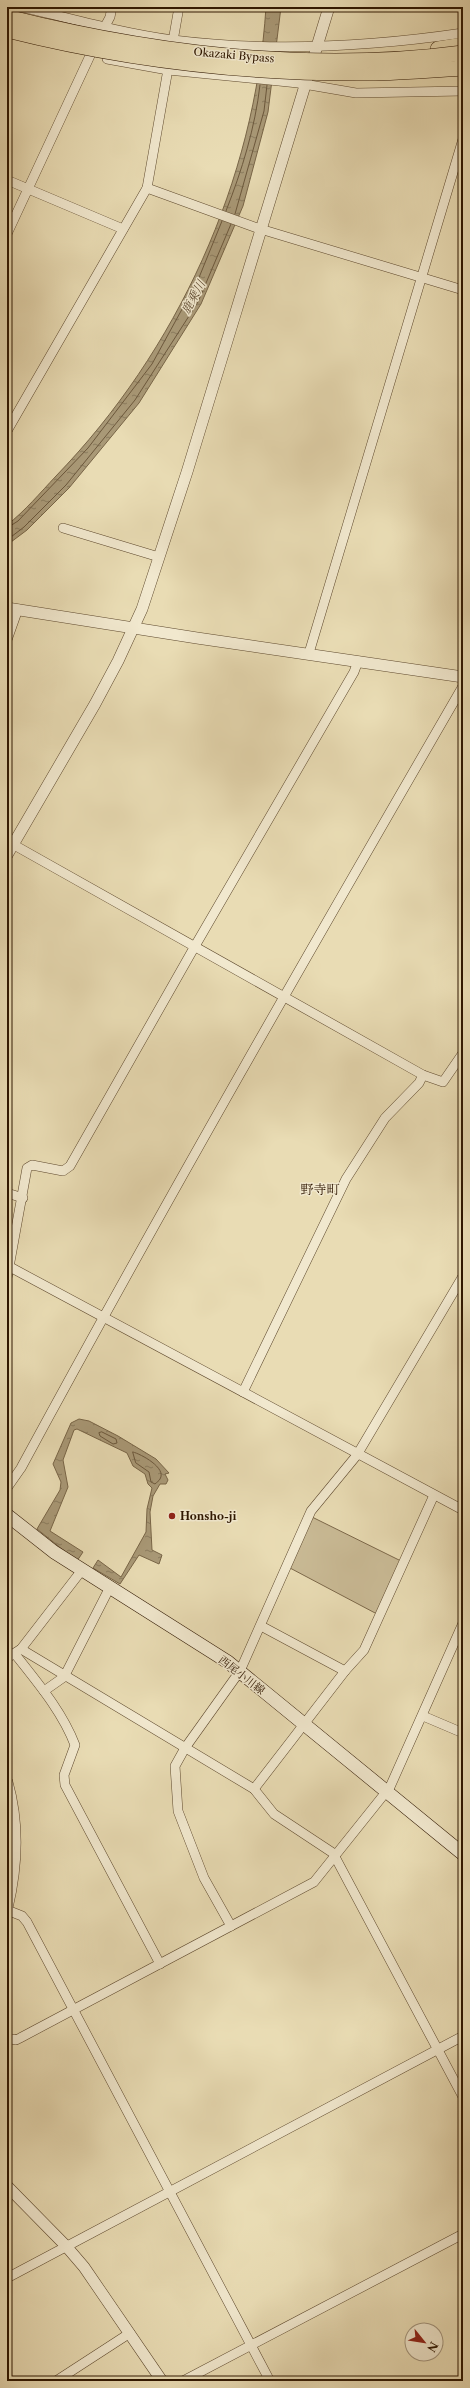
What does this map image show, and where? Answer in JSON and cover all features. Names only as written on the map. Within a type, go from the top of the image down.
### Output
[{"type":"highway","name":"Okazaki Bypass","points":[[7,17],[120,41],[240,57],[320,61],[386,59],[463,54]]},
{"type":"highway","name":"Okazaki Bypass","points":[[7,30],[118,53],[175,62],[272,71],[371,73],[463,68]]},
{"type":"highway","points":[[386,59],[420,51],[463,45]]},
{"type":"highway","points":[[371,73],[463,76]]},
{"type":"main road","name":"西尾小川線","points":[[7,1515],[36,1539],[82,1570],[193,1639],[240,1672],[463,1854]]},
{"type":"street","points":[[22,7],[104,27],[173,40],[244,45],[299,47],[318,46],[463,33]]},
{"type":"street","points":[[7,234],[112,7]]},
{"type":"street","points":[[7,431],[147,188],[179,7]]},
{"type":"street","points":[[7,855],[10,842],[95,704],[134,628],[159,557],[302,83],[318,46],[329,7]]},
{"type":"street","points":[[7,38],[90,56],[168,70],[236,78],[302,83],[356,93],[463,91]]},
{"type":"street","points":[[309,653],[463,139]]},
{"type":"street","points":[[7,180],[123,230]]},
{"type":"street","points":[[147,188],[258,229],[463,290]]},
{"type":"street","points":[[63,528],[159,557]]},
{"type":"street","points":[[7,640],[12,608],[134,628],[463,677]]},
{"type":"street","points":[[7,1278],[29,1166],[63,1171],[70,1166],[195,946],[354,672],[358,661]]},
{"type":"street","points":[[7,1488],[21,1468],[103,1316],[284,996],[463,686]]},
{"type":"street","points":[[10,842],[423,1075],[443,1082],[463,1053]]},
{"type":"street","points":[[243,1392],[346,1179],[385,1118],[419,1083],[423,1075]]},
{"type":"street","points":[[7,1193],[23,1198]]},
{"type":"street","points":[[10,1267],[103,1316],[357,1455],[463,1510]]},
{"type":"street","points":[[231,1926],[204,1878],[178,1811],[175,1766],[185,1748],[240,1672],[311,1511],[357,1455],[463,1276]]},
{"type":"street","points":[[254,1789],[345,1671],[364,1650],[434,1494]]},
{"type":"street","points":[[14,1654],[82,1570]]},
{"type":"street","points":[[44,1691],[64,1677],[110,1587]]},
{"type":"street","points":[[7,2038],[16,2040],[309,1886],[387,1792],[423,1716],[463,1623]]},
{"type":"street","points":[[261,1626],[345,1671]]},
{"type":"street","points":[[14,1654],[64,1677],[254,1789],[274,1814],[335,1856],[463,2097]]},
{"type":"street","points":[[14,1654],[44,1691],[70,1732],[75,1745],[64,1776],[65,1785],[160,1964]]},
{"type":"street","points":[[423,1716],[463,1733]]},
{"type":"street","points":[[7,1782],[16,1850],[7,1909],[22,1916],[27,1922],[270,2381]]},
{"type":"street","points":[[7,2278],[169,2190],[463,2036]]},
{"type":"street","points":[[7,2186],[66,2246],[84,2267],[162,2381]]},
{"type":"street","points":[[183,2381],[463,2234]]},
{"type":"street","points":[[56,2381],[130,2333]]},
{"type":"shaded area","points":[[312,1517],[401,1561],[377,1614],[290,1568]]},
{"type":"water","name":"鹿乗川","points":[[266,7],[281,7],[268,112],[243,206],[201,304],[139,403],[69,488],[27,530],[7,545],[7,525],[32,502],[99,427],[138,374],[173,319],[202,260],[227,199],[246,136],[259,72]]},
{"type":"water","points":[[79,1419],[89,1421],[118,1436],[156,1459],[169,1473],[165,1474],[168,1480],[166,1484],[160,1484],[153,1496],[150,1512],[152,1550],[162,1555],[159,1564],[139,1555],[120,1584],[93,1568],[98,1560],[121,1577],[146,1532],[147,1509],[152,1488],[148,1484],[145,1474],[133,1466],[127,1453],[77,1429],[74,1430],[63,1460],[68,1487],[50,1531],[83,1552],[77,1561],[37,1529],[60,1490],[61,1482],[53,1464],[71,1423]]},
{"type":"place","name":"Honsho-ji","points":[[172,1516]]},
{"type":"district","name":"野寺町","points":[[320,1189]]}]
